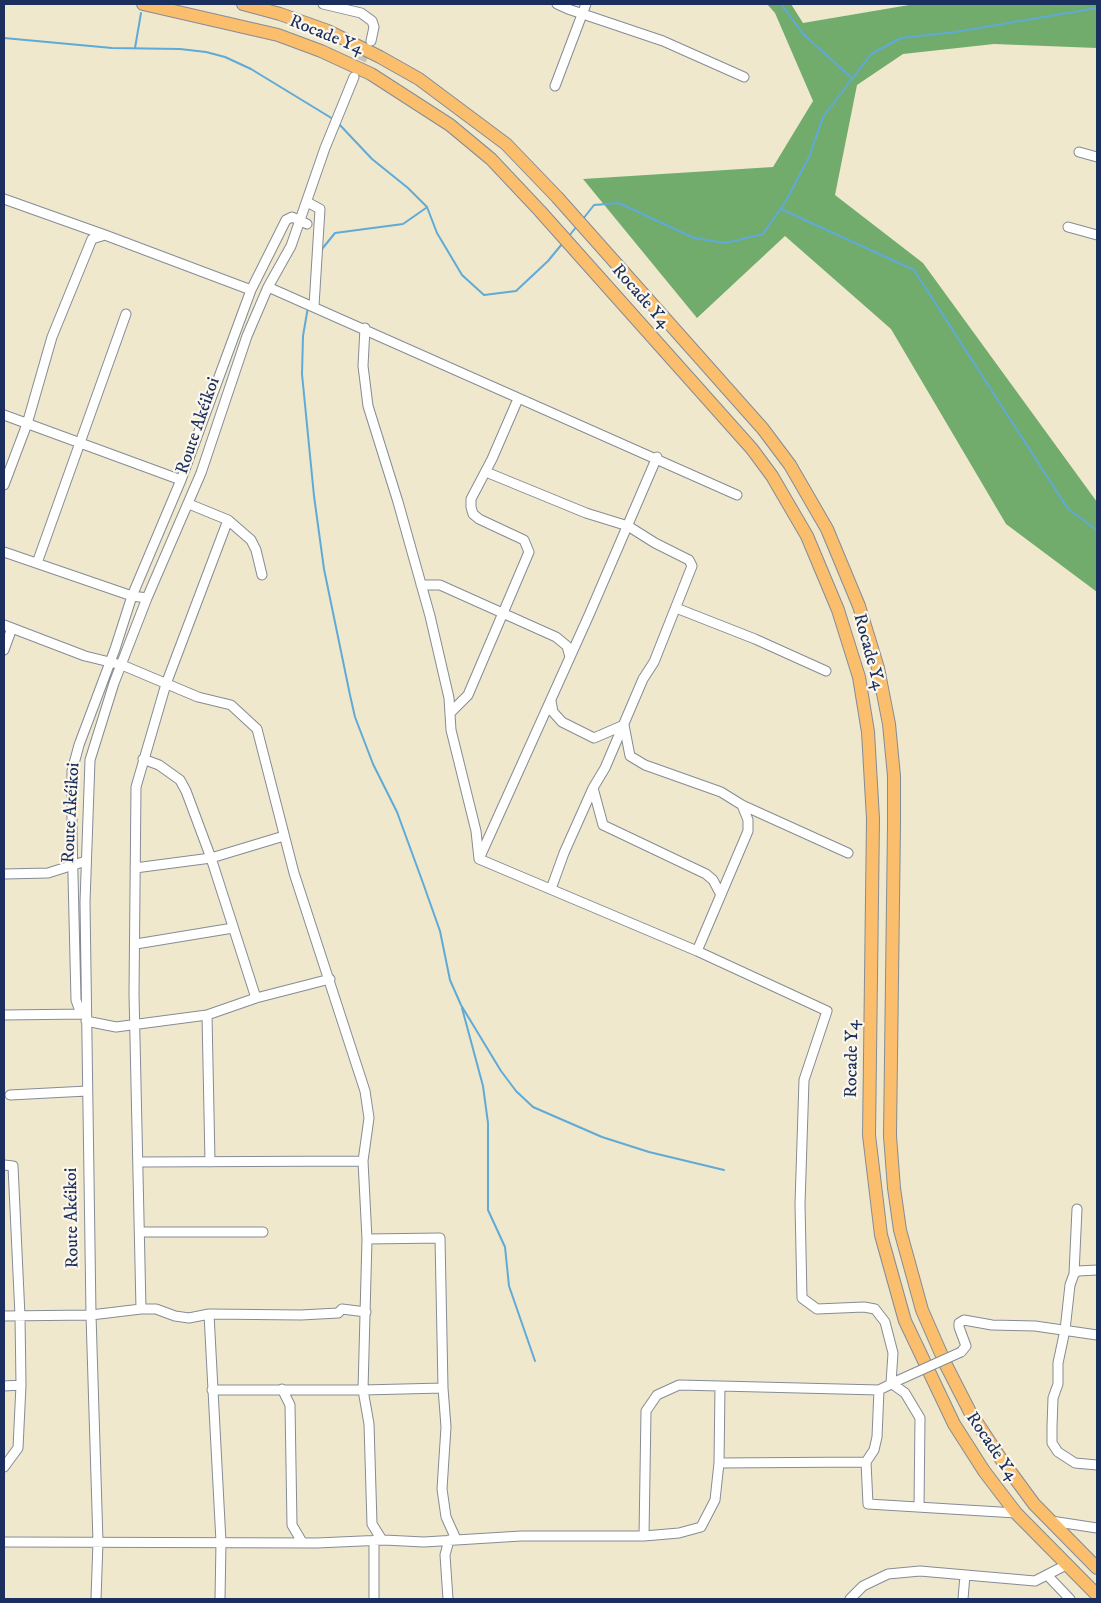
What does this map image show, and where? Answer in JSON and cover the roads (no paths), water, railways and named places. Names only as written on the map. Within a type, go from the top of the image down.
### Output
[{"type":"highway","name":"Rocade Y4","points":[[143,4],[278,35],[321,51],[371,74],[450,125],[491,160],[540,211],[752,448],[772,476],[807,536],[838,610],[859,677],[873,780],[873,965],[869,1135],[881,1235],[905,1321],[928,1373],[954,1424],[984,1471],[1016,1513],[1097,1595]]},
{"type":"highway","name":"Rocade Y4","points":[[243,4],[280,14],[328,31],[380,57],[419,79],[506,144],[557,196],[728,388],[790,465],[827,529],[859,606],[878,668],[889,724],[894,776],[890,1136],[894,1188],[900,1230],[922,1310],[946,1366],[970,1412],[1034,1504],[1097,1568]]},
{"type":"street","points":[[323,4],[361,13],[372,22],[374,33],[371,41]]},
{"type":"street","points":[[557,4],[583,15],[663,41],[744,77]]},
{"type":"street","points":[[555,86],[586,4]]},
{"type":"street","name":"Route Akéikoi","points":[[96,1599],[98,1542],[84,1017],[86,861],[90,760],[101,720],[122,665],[148,598],[189,504],[240,354],[268,287],[304,222],[307,202],[325,148],[354,77]]},
{"type":"street","points":[[1079,152],[1097,157]]},
{"type":"street","points":[[4,199],[105,234],[251,290]]},
{"type":"street","points":[[307,202],[320,209],[314,306]]},
{"type":"street","name":"Route Akéikoi","points":[[84,1017],[76,1000],[72,865],[72,771],[82,737],[132,596],[181,480],[251,290],[286,220],[292,217],[304,222]]},
{"type":"street","points":[[1068,227],[1097,235]]},
{"type":"street","points":[[4,485],[27,424],[52,337],[92,239],[105,234]]},
{"type":"street","points":[[268,287],[365,328],[518,399],[657,457],[737,495]]},
{"type":"street","points":[[37,563],[126,314]]},
{"type":"street","points":[[365,328],[363,366],[368,406],[421,584],[449,698],[451,730],[476,831],[479,858]]},
{"type":"street","points":[[450,713],[468,695],[529,552],[524,540],[473,514],[471,500],[486,472],[518,399]]},
{"type":"street","points":[[4,415],[181,480]]},
{"type":"street","points":[[479,858],[551,701],[657,457]]},
{"type":"street","points":[[486,472],[586,513],[628,526],[655,543],[689,560],[692,566],[654,662],[643,679],[605,768],[593,788],[551,889]]},
{"type":"street","points":[[189,504],[228,520],[251,540],[256,550],[262,575]]},
{"type":"street","points":[[141,1309],[136,1023],[136,787],[166,684],[228,520]]},
{"type":"street","points":[[4,552],[132,596],[148,598]]},
{"type":"street","points":[[421,584],[440,585],[562,641],[567,646],[570,658]]},
{"type":"street","points":[[676,608],[755,639],[826,671]]},
{"type":"street","points":[[4,650],[8,627],[85,656],[122,665],[198,697],[231,705],[256,727],[284,836],[365,1091],[369,1118],[363,1161],[367,1239],[363,1390],[369,1424],[372,1524],[378,1540],[374,1599]]},
{"type":"street","points":[[551,701],[553,712],[562,722],[594,738],[624,725]]},
{"type":"street","points":[[624,725],[630,756],[651,768],[674,774],[720,792],[742,805],[848,853]]},
{"type":"street","points":[[144,758],[159,765],[180,780],[211,858],[256,998]]},
{"type":"street","points":[[593,788],[603,826],[706,874],[713,880],[721,895]]},
{"type":"street","points":[[697,951],[748,832],[748,820],[742,805]]},
{"type":"street","points":[[136,868],[211,858],[284,836]]},
{"type":"street","points":[[479,858],[697,951],[827,1012],[804,1080],[800,1204],[802,1298],[817,1309],[864,1307],[876,1310],[885,1322],[893,1353],[895,1381],[906,1393],[920,1418],[919,1507]]},
{"type":"street","points":[[4,874],[48,873],[86,861]]},
{"type":"street","points":[[136,944],[233,928]]},
{"type":"street","points":[[4,1015],[84,1017],[116,1027],[208,1014],[256,998],[330,979]]},
{"type":"street","points":[[208,1014],[210,1162]]},
{"type":"street","points":[[10,1095],[87,1091]]},
{"type":"street","points":[[138,1162],[363,1161]]},
{"type":"street","points":[[4,1166],[13,1166],[20,1316],[21,1385],[18,1448],[4,1467]]},
{"type":"street","points":[[1077,1209],[1074,1274],[1070,1286],[1065,1330],[1060,1353],[1058,1384],[1053,1398],[1052,1443],[1058,1452],[1074,1463],[1097,1465]]},
{"type":"street","points":[[140,1232],[263,1232]]},
{"type":"street","points":[[367,1239],[440,1238],[443,1388],[446,1427],[442,1489],[452,1540],[445,1555],[448,1599]]},
{"type":"street","points":[[1074,1274],[1086,1269],[1097,1270]]},
{"type":"street","points":[[4,1316],[91,1315],[141,1309],[156,1309],[175,1316],[188,1318],[209,1314],[301,1315],[338,1312],[342,1308],[366,1312]]},
{"type":"street","points":[[209,1314],[221,1542],[220,1599]]},
{"type":"street","points":[[644,1536],[646,1411],[656,1395],[680,1385],[879,1390],[961,1352],[966,1346],[958,1327],[964,1320],[992,1325],[1035,1326],[1097,1335]]},
{"type":"street","points":[[4,1386],[21,1385]]},
{"type":"street","points":[[4,1542],[302,1542],[378,1540],[424,1542],[521,1536],[644,1536],[679,1533],[701,1527],[715,1500],[719,1463],[720,1386]]},
{"type":"street","points":[[212,1390],[443,1388]]},
{"type":"street","points":[[282,1389],[290,1404],[292,1525],[302,1542]]},
{"type":"street","points":[[879,1390],[877,1437],[874,1450],[866,1462],[868,1504],[1016,1513]]},
{"type":"street","points":[[719,1463],[866,1462]]},
{"type":"street","points":[[1051,1521],[1064,1525],[1097,1528]]},
{"type":"street","points":[[850,1599],[863,1586],[888,1574],[920,1571],[1036,1581],[1066,1565]]},
{"type":"street","points":[[963,1599],[965,1575]]},
{"type":"street","points":[[1047,1576],[1070,1599]]},
{"type":"waterway","points":[[781,4],[803,34],[853,79]]},
{"type":"waterway","points":[[583,219],[594,205],[619,203],[694,238],[726,243],[763,234],[786,201],[810,155],[823,117],[871,54],[901,38],[955,32],[1097,8]]},
{"type":"waterway","points":[[135,48],[141,13]]},
{"type":"waterway","points":[[4,38],[112,48],[180,49],[206,52],[225,57],[251,69],[333,119]]},
{"type":"waterway","points":[[338,123],[372,159],[408,188],[427,207],[437,233],[462,275],[484,295],[516,291],[548,261],[562,244]]},
{"type":"waterway","points":[[322,249],[335,233],[403,224],[426,208]]},
{"type":"waterway","points":[[781,209],[914,270],[1068,509],[1097,530]]},
{"type":"waterway","points":[[569,236],[577,226]]},
{"type":"waterway","points":[[308,307],[303,336],[302,374],[314,496],[324,569],[350,695],[355,717],[373,764],[397,812],[423,883],[440,931],[450,980],[461,1005],[501,1071],[516,1091],[533,1107],[602,1137],[649,1152],[724,1170]]},
{"type":"waterway","points":[[462,1008],[483,1086],[488,1123],[488,1210],[505,1247],[509,1286],[535,1361]]},
{"type":"tunnel","points":[[356,73],[368,46]]}]
